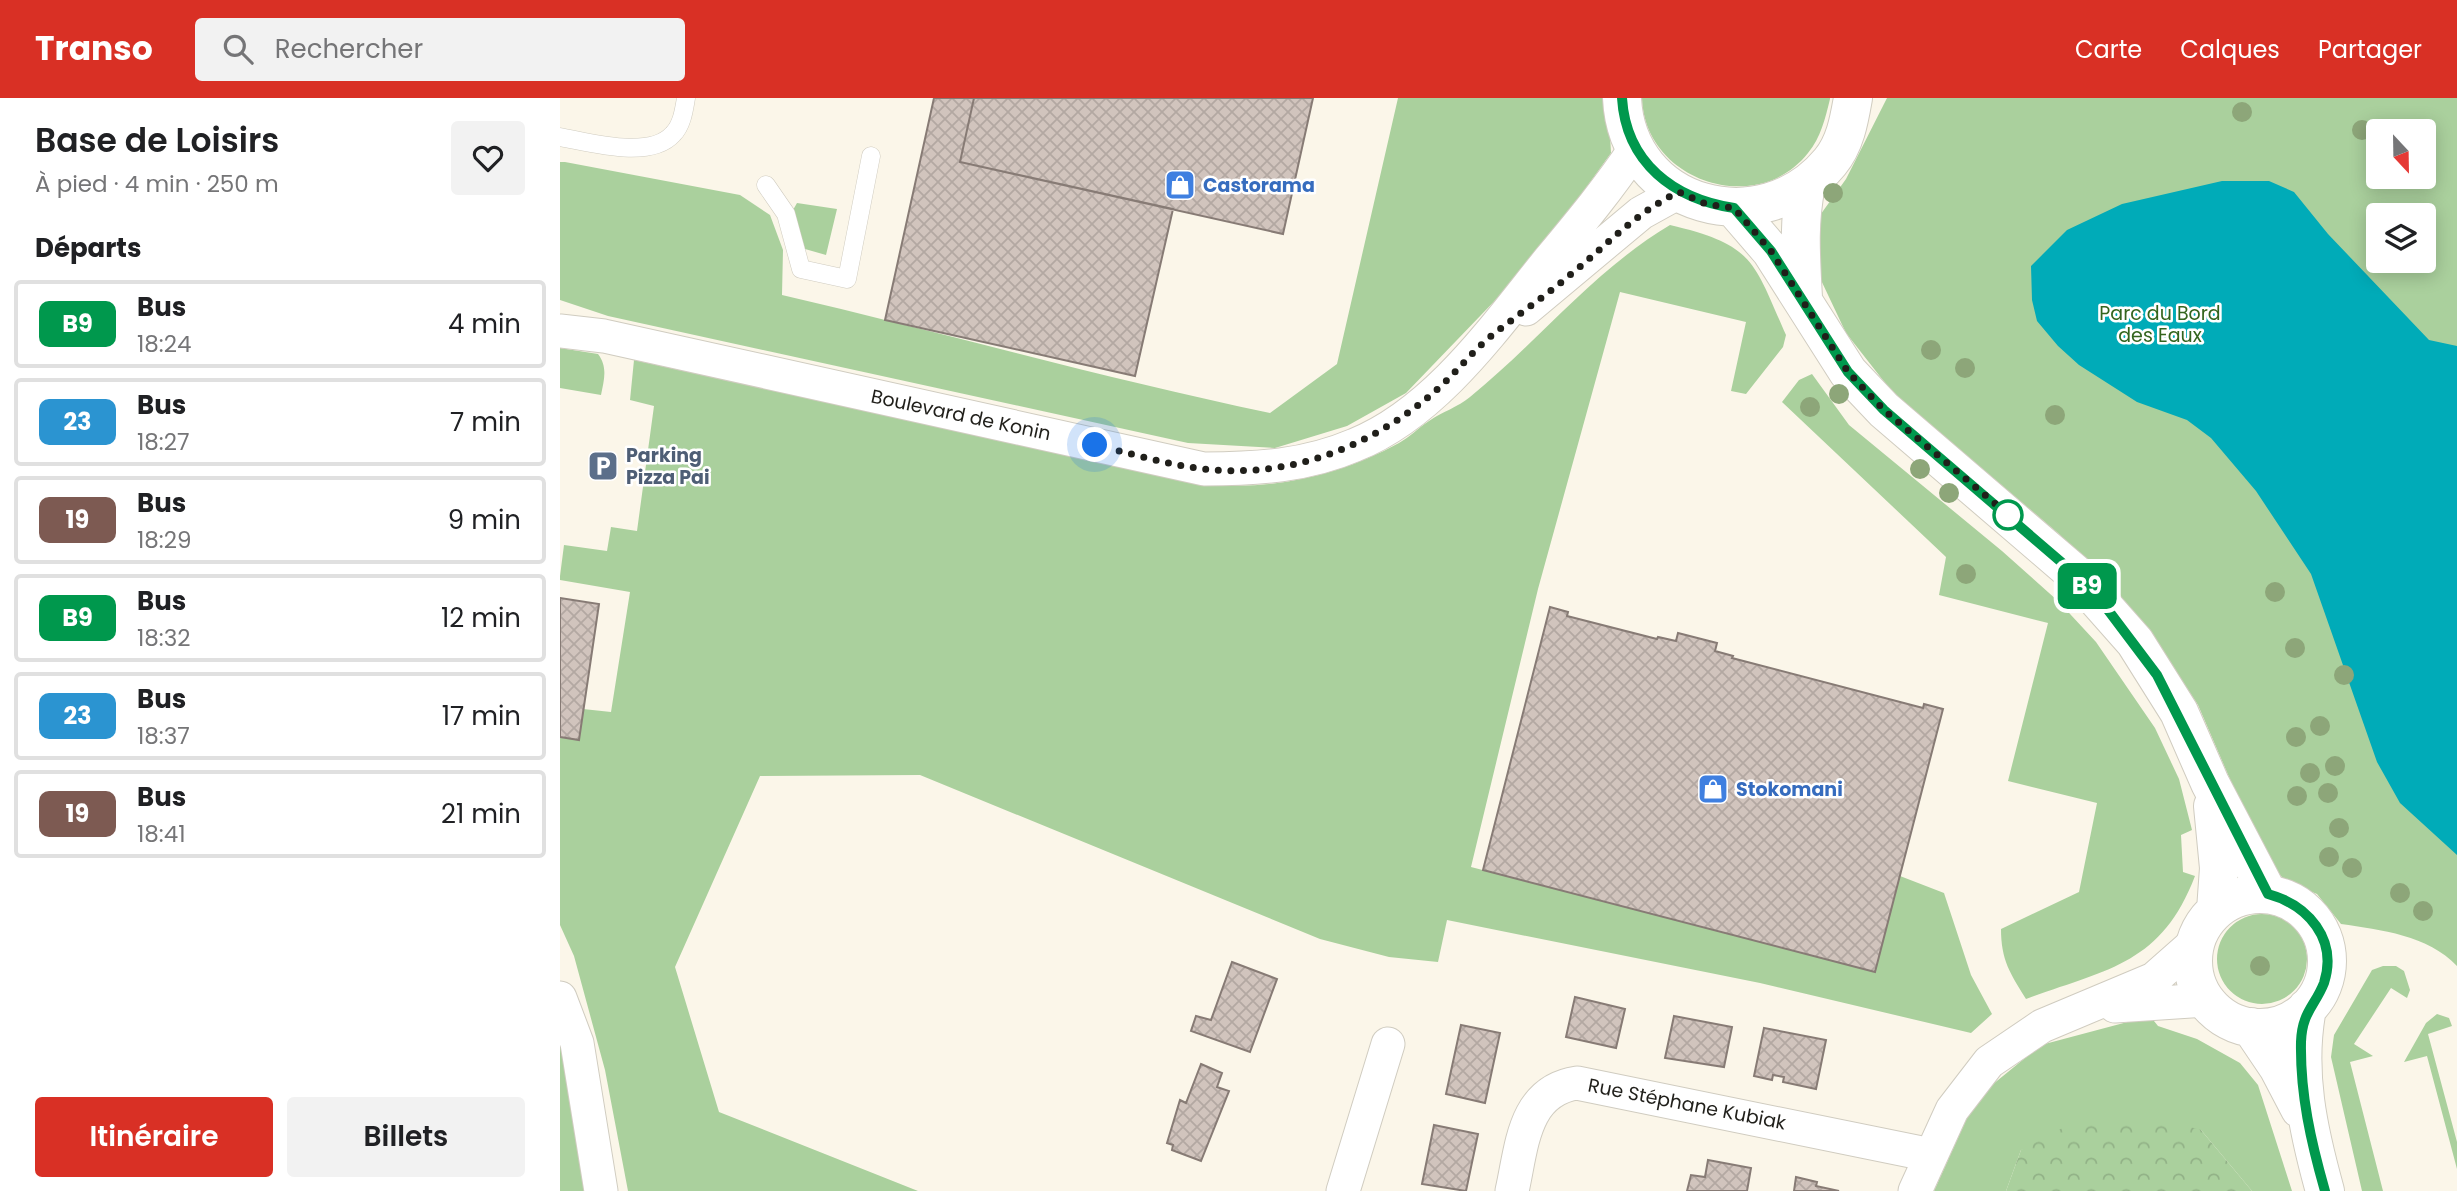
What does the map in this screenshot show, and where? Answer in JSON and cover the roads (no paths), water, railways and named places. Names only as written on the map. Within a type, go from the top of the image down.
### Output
[{"type":"street","points":[[1622,98],[1635,149],[1651,170],[1679,192],[1706,204],[1734,208],[1772,203],[1807,185],[1831,161],[1847,130],[1853,98]]},
{"type":"street","name":"Boulevard de Konin","points":[[560,331],[604,336],[1204,469],[1266,469],[1313,460],[1357,445],[1387,429],[1441,386],[1488,339],[1589,213],[1635,149]]},
{"type":"street","points":[[1804,300],[1799,242],[1800,213],[1807,185]]},
{"type":"street","name":"Boulevard de Konin","points":[[1488,339],[1569,276],[1641,213],[1679,192]]},
{"type":"street","points":[[1734,208],[1771,251],[1848,372],[1884,410],[2074,573],[2102,602],[2157,675],[2179,712],[2210,783],[2268,894]]},
{"type":"street","name":"Boulevard de Konin","points":[[560,318],[604,336]]},
{"type":"street","points":[[2210,783],[2218,840],[2216,910]]},
{"type":"street","points":[[2307,1008],[2276,1026],[2251,1027],[2226,1018],[2206,1000],[2194,972],[2196,942],[2204,925],[2216,910],[2241,897],[2268,894],[2300,907],[2313,919],[2323,938],[2327,959],[2324,981],[2307,1008],[2301,1041],[2306,1120],[2325,1191]]},
{"type":"street","points":[[1915,1191],[1952,1110],[1989,1062],[2025,1035],[2154,979],[2196,942]]},
{"type":"street","points":[[560,998],[577,1043],[601,1191]]},
{"type":"street","points":[[2091,1008],[2206,1000]]},
{"type":"street","points":[[2251,1027],[2278,1067],[2306,1120]]},
{"type":"street","points":[[1343,1191],[1388,1044]]},
{"type":"street","name":"Rue Stéphane Kubiak","points":[[1512,1191],[1532,1113],[1553,1090],[1577,1083],[1931,1155]]},
{"type":"lane","points":[[566,141],[632,149],[662,143],[674,134],[682,118],[686,98]]},
{"type":"lane","points":[[766,185],[786,214],[801,269],[847,279],[871,156]]},
{"type":"water","points":[[2222,181],[2269,181],[2294,192],[2328,234],[2429,340],[2457,346],[2457,855],[2400,803],[2377,762],[2311,574],[2256,491],[2211,438],[2187,420],[2137,402],[2079,365],[2037,321],[2032,300],[2031,266],[2067,230],[2122,204]]},
{"type":"place","name":"Castorama","points":[[1180,185]]},
{"type":"place","name":"Parking Pizza Pai","points":[[603,466]]},
{"type":"place","name":"Stokomani","points":[[1713,789]]},
{"type":"park label","name":"Parc du Bord des Eaux","points":[[2160,324]]}]
